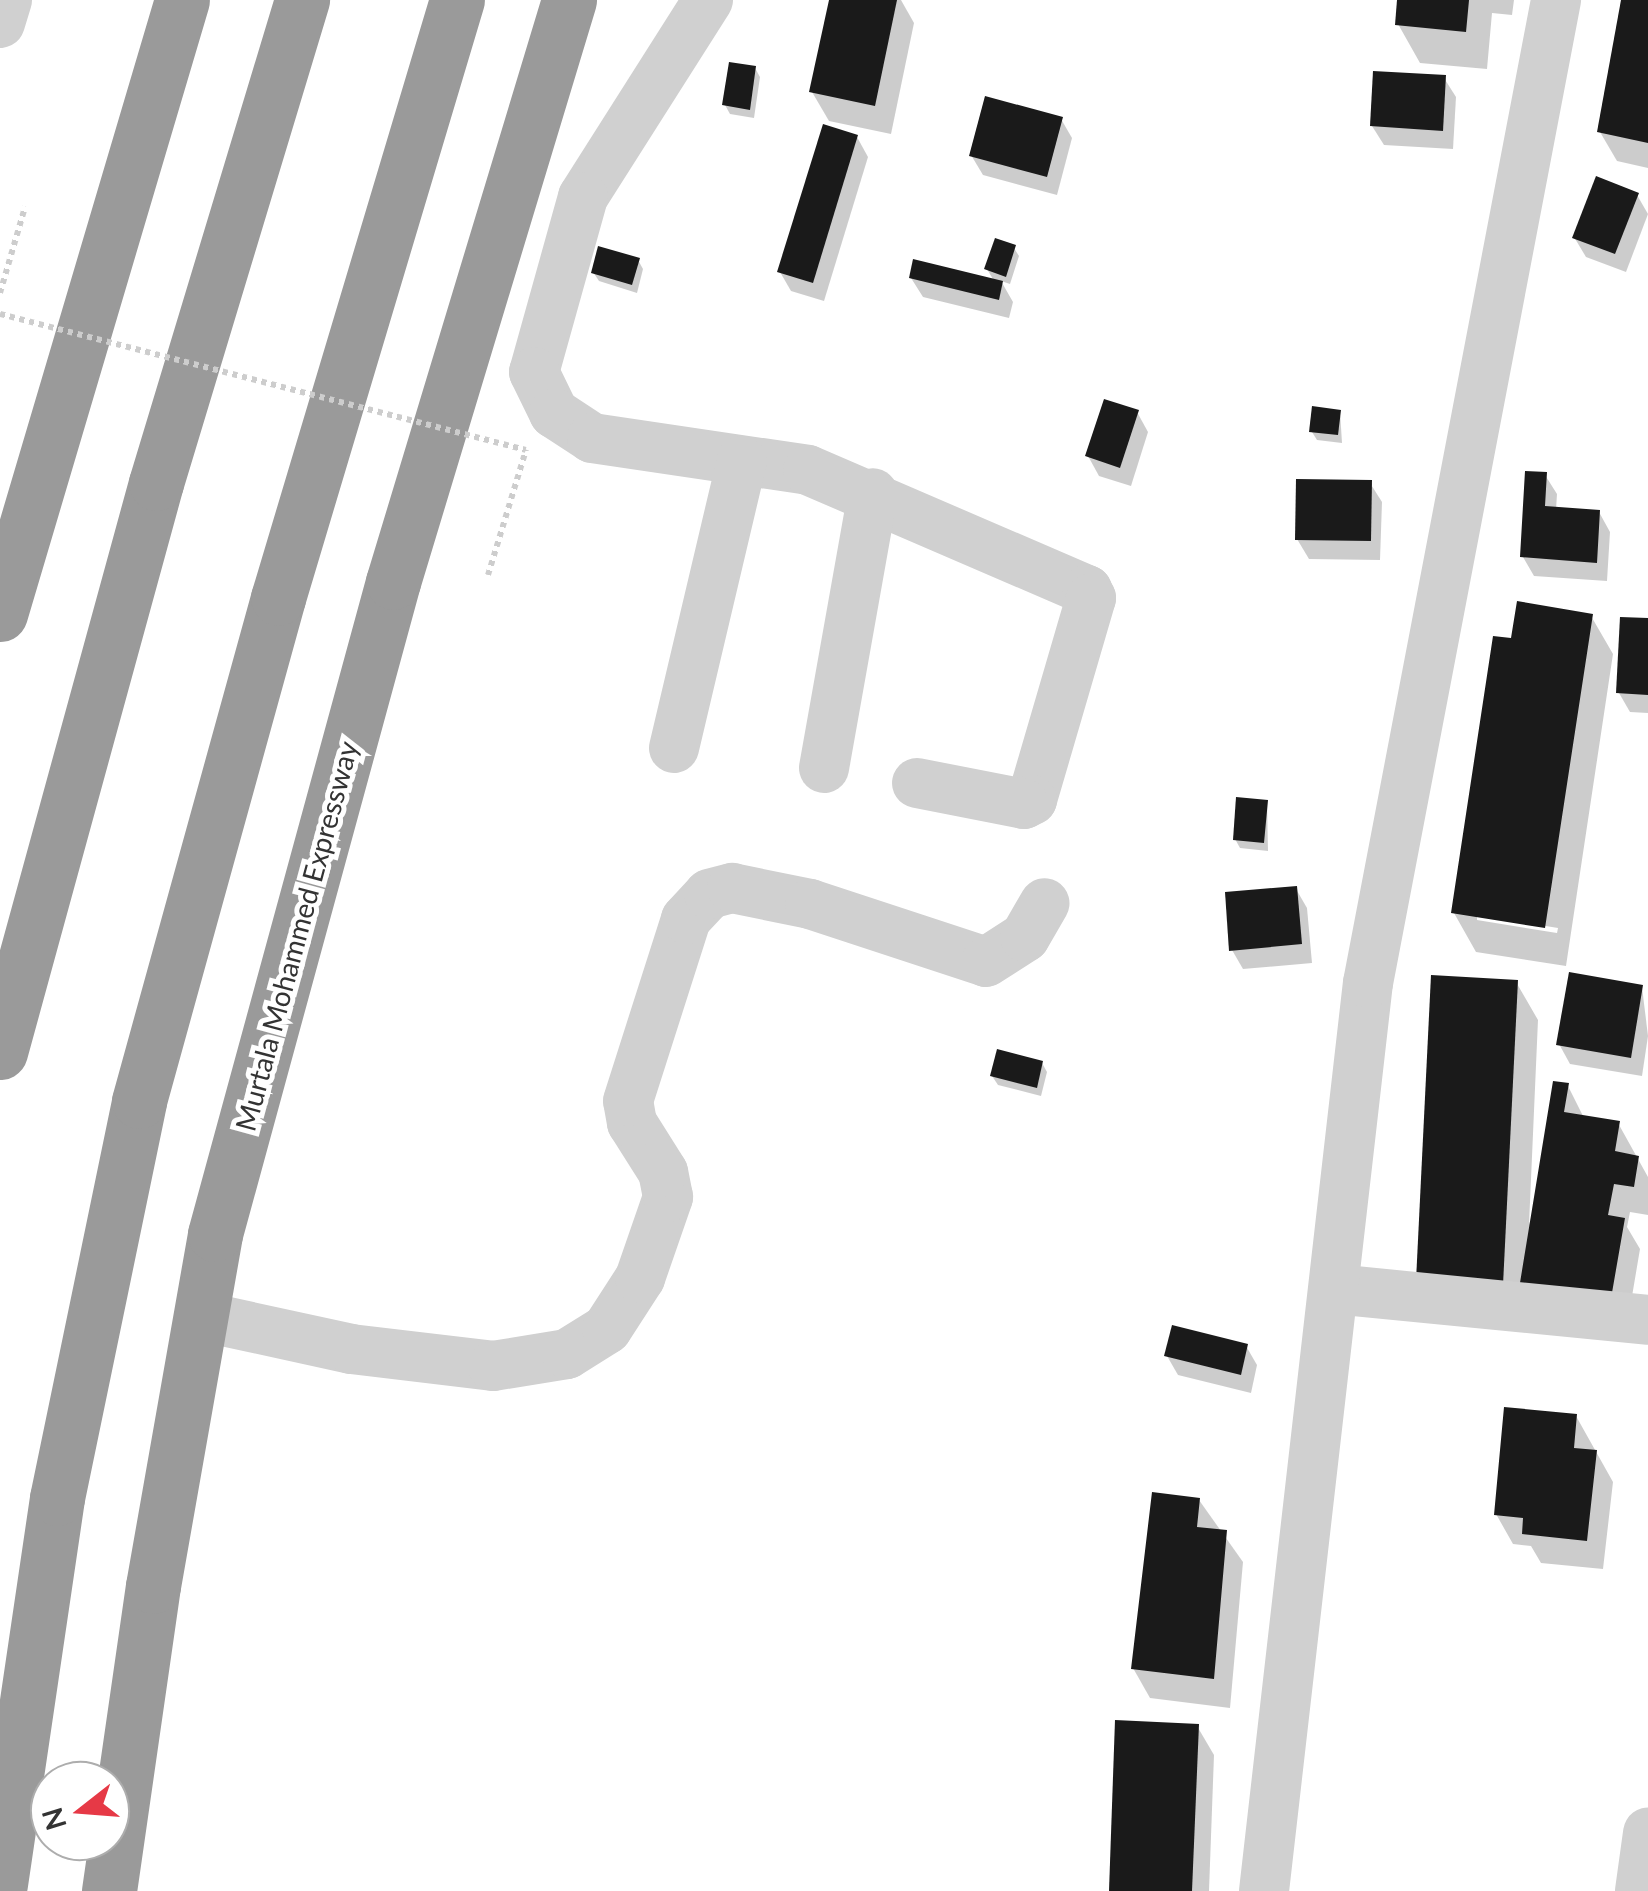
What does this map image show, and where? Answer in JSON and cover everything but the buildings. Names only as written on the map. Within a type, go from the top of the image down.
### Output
[{"type":"highway","points":[[0,614],[182,0]]},
{"type":"highway","points":[[0,1052],[156,482],[302,0]]},
{"type":"highway","points":[[0,1884],[57,1498],[138,1101],[278,598],[456,0]]},
{"type":"highway","name":"Murtala Mohammed Expressway","points":[[109,1891],[215,1234],[393,582],[570,0]]},
{"type":"street","points":[[0,23],[7,0]]},
{"type":"street","points":[[708,0],[584,197],[534,372],[554,412],[592,438],[808,470],[873,493],[1080,584],[1091,598],[1032,800],[917,783]]},
{"type":"street","points":[[1264,1891],[1368,983],[1556,0]]},
{"type":"street","points":[[674,748],[742,460]]},
{"type":"street","points":[[824,768],[873,493]]},
{"type":"street","points":[[200,1316],[351,1349],[493,1366],[568,1354],[607,1329],[640,1278],[668,1197],[628,1101],[686,920],[709,894],[732,888],[810,904],[986,962],[1024,937],[1045,903]]},
{"type":"street","points":[[1334,1289],[1648,1320]]},
{"type":"street","points":[[1640,1891],[1648,1832]]},
{"type":"path","points":[[0,293],[25,207]]},
{"type":"path","points":[[0,314],[526,450],[488,575]]}]
